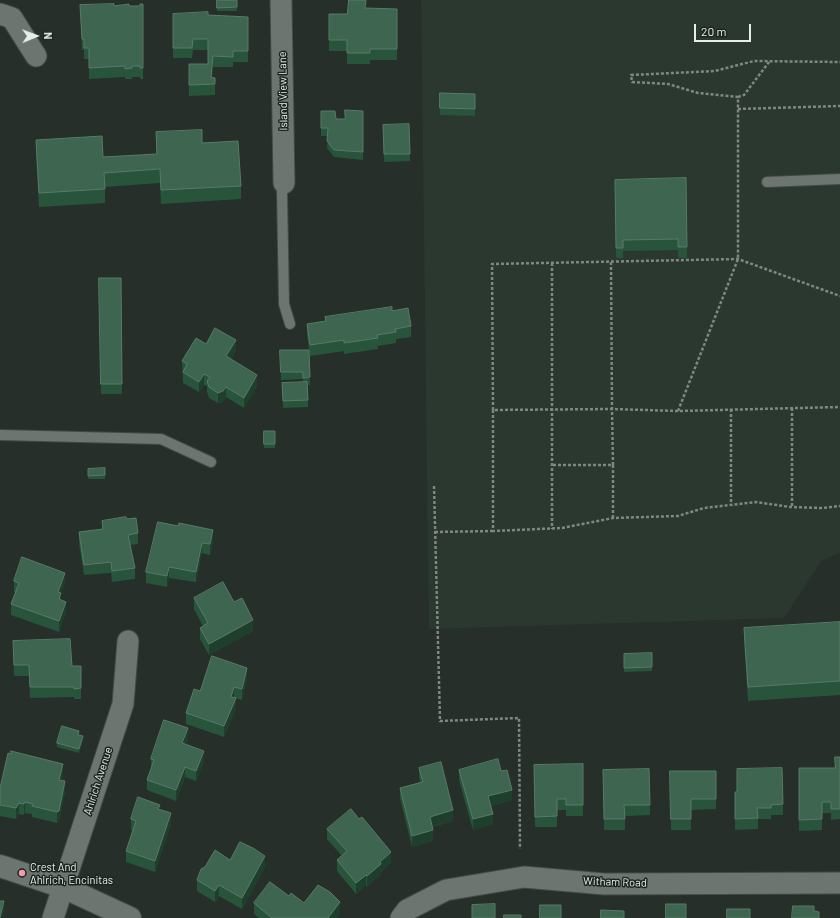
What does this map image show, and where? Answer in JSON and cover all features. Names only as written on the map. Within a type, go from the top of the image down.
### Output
[{"type":"street","name":"Island View Lane","points":[[281,0],[284,183]]},
{"type":"street","points":[[0,14],[12,18],[36,56]]},
{"type":"street","name":"Ahlrich Avenue","points":[[53,918],[123,704],[128,641]]},
{"type":"street","points":[[0,866],[63,887],[130,918]]},
{"type":"street","name":"Witham Road","points":[[401,918],[407,910],[446,890],[524,877],[604,884],[840,883]]},
{"type":"lane","points":[[767,182],[840,179]]},
{"type":"lane","points":[[284,183],[282,191],[284,304],[290,324]]},
{"type":"lane","points":[[0,435],[161,439],[211,462]]},
{"type":"path","points":[[769,61],[744,95],[738,97],[698,93],[668,84],[632,82],[631,75],[715,71],[754,61],[769,61],[840,62]]},
{"type":"path","points":[[678,411],[738,259],[738,97]]},
{"type":"path","points":[[738,110],[840,106]]},
{"type":"path","points":[[493,531],[492,264],[738,259],[840,296]]},
{"type":"path","points":[[611,262],[613,518]]},
{"type":"path","points":[[552,263],[552,528]]},
{"type":"path","points":[[493,410],[612,409],[678,411],[840,407]]},
{"type":"path","points":[[792,408],[792,507]]},
{"type":"path","points":[[731,410],[732,505]]},
{"type":"path","points":[[553,465],[613,465]]},
{"type":"path","points":[[434,486],[440,721],[519,718],[520,849]]},
{"type":"path","points":[[435,532],[552,528],[613,518],[678,516],[704,508],[756,502],[792,507],[823,508],[840,506]]},
{"type":"shaded area","points":[[421,0],[840,0],[840,553],[822,560],[784,618],[429,629]]},
{"type":"building","points":[[217,0],[237,0],[237,7],[217,8]]},
{"type":"building","points":[[349,0],[366,0],[365,8],[397,9],[397,49],[370,49],[370,53],[347,53],[347,40],[329,40],[329,14],[347,14]]},
{"type":"building","points":[[114,4],[114,6],[129,4],[129,6],[140,6],[140,4],[143,4],[143,68],[140,68],[140,66],[132,66],[132,68],[125,69],[125,66],[89,68],[89,48],[84,48],[84,39],[82,39],[80,5]]},
{"type":"building","points":[[208,12],[208,15],[248,17],[248,51],[233,51],[233,57],[213,56],[211,77],[215,78],[215,84],[189,85],[189,64],[208,64],[208,39],[193,39],[192,48],[173,48],[173,14]]},
{"type":"building","points":[[440,93],[475,94],[475,109],[440,108]]},
{"type":"building","points":[[345,110],[363,111],[363,152],[334,150],[327,141],[328,128],[321,128],[321,111],[335,111],[336,119],[345,119]]},
{"type":"building","points":[[409,124],[410,154],[384,154],[383,125]]},
{"type":"building","points":[[202,130],[202,143],[238,141],[241,186],[161,190],[160,169],[104,173],[105,189],[39,193],[36,140],[102,136],[103,157],[157,154],[156,132]]},
{"type":"building","points":[[686,178],[687,247],[678,247],[678,239],[623,240],[623,248],[616,248],[615,180]]},
{"type":"building","points":[[99,278],[121,278],[122,384],[101,384]]},
{"type":"building","points":[[392,307],[392,311],[408,308],[411,326],[395,329],[396,332],[377,335],[378,338],[344,343],[344,340],[310,345],[307,324],[326,321],[325,317]]},
{"type":"building","points":[[215,328],[236,340],[226,356],[257,375],[244,398],[226,387],[223,391],[218,393],[209,387],[207,381],[210,377],[204,374],[199,382],[183,372],[187,364],[182,361],[196,338],[206,344]]},
{"type":"building","points":[[280,350],[309,350],[310,377],[303,378],[303,372],[281,372]]},
{"type":"building","points":[[307,382],[308,400],[283,401],[282,383]]},
{"type":"building","points":[[264,431],[275,431],[275,444],[264,444]]},
{"type":"building","points":[[105,468],[105,475],[88,476],[88,469]]},
{"type":"building","points":[[126,517],[127,519],[136,518],[138,533],[128,535],[135,568],[112,571],[111,562],[84,565],[79,532],[103,529],[102,521]]},
{"type":"building","points":[[158,522],[178,526],[179,523],[213,530],[210,544],[202,543],[196,572],[169,567],[167,576],[146,572]]},
{"type":"building","points":[[22,557],[65,573],[58,592],[61,593],[59,599],[66,602],[59,621],[11,604],[19,583],[14,581]]},
{"type":"building","points":[[223,582],[234,602],[242,598],[253,620],[209,644],[200,628],[208,623],[194,598]]},
{"type":"building","points":[[840,622],[840,681],[748,687],[744,628]]},
{"type":"building","points":[[70,639],[72,666],[81,666],[81,688],[30,687],[29,665],[14,665],[13,641]]},
{"type":"building","points":[[652,653],[652,667],[624,668],[624,654]]},
{"type":"building","points":[[212,656],[247,668],[242,689],[234,687],[231,697],[236,698],[224,726],[186,713],[194,689],[200,691]]},
{"type":"building","points":[[164,720],[188,728],[182,743],[204,751],[196,771],[185,767],[176,790],[147,780],[154,760],[151,759]]},
{"type":"building","points":[[62,726],[79,731],[78,735],[83,736],[79,749],[57,743]]},
{"type":"building","points":[[11,751],[63,764],[59,780],[65,781],[59,811],[57,812],[32,806],[33,804],[25,802],[24,804],[19,803],[16,808],[0,805],[0,788],[8,753],[11,754]]},
{"type":"building","points":[[835,757],[840,757],[840,809],[831,809],[831,802],[822,802],[822,819],[799,820],[799,768],[835,768]]},
{"type":"building","points":[[498,759],[501,771],[507,770],[512,790],[488,796],[493,814],[473,819],[459,770]]},
{"type":"building","points":[[441,762],[453,810],[430,817],[433,830],[412,836],[400,788],[423,782],[419,768]]},
{"type":"building","points":[[583,764],[583,805],[566,805],[566,799],[557,799],[557,816],[535,817],[534,765]]},
{"type":"building","points":[[782,768],[783,804],[771,805],[771,808],[757,808],[758,818],[735,819],[737,769]]},
{"type":"building","points":[[649,769],[650,805],[624,805],[625,819],[604,819],[603,770]]},
{"type":"building","points":[[670,771],[716,771],[716,799],[691,799],[691,819],[671,819]]},
{"type":"building","points":[[138,797],[160,805],[158,809],[171,813],[155,861],[126,851],[136,821],[131,819]]},
{"type":"building","points":[[351,809],[359,819],[362,817],[391,852],[380,862],[381,864],[356,883],[337,860],[347,851],[327,829]]},
{"type":"building","points":[[240,842],[265,856],[242,898],[219,885],[215,891],[197,880],[201,869],[205,867],[215,850],[230,860]]},
{"type":"building","points":[[270,882],[289,896],[291,893],[304,903],[318,885],[330,892],[340,902],[328,918],[272,918],[254,903]]},
{"type":"building","points":[[0,901],[4,901],[0,917]]},
{"type":"building","points":[[495,904],[495,918],[472,918],[472,905]]},
{"type":"building","points":[[666,904],[686,904],[686,918],[666,918]]},
{"type":"building","points":[[540,905],[561,905],[561,918],[540,918]]},
{"type":"building","points":[[793,906],[814,906],[814,911],[819,912],[819,918],[792,918]]},
{"type":"building","points":[[727,909],[750,909],[750,918],[727,918]]},
{"type":"building","points":[[601,910],[624,911],[624,918],[601,918]]},
{"type":"building","points":[[504,915],[521,915],[521,918],[504,918]]},
{"type":"place","name":"Crest And Ahlrich, Encinitas","points":[[22,873]]}]
